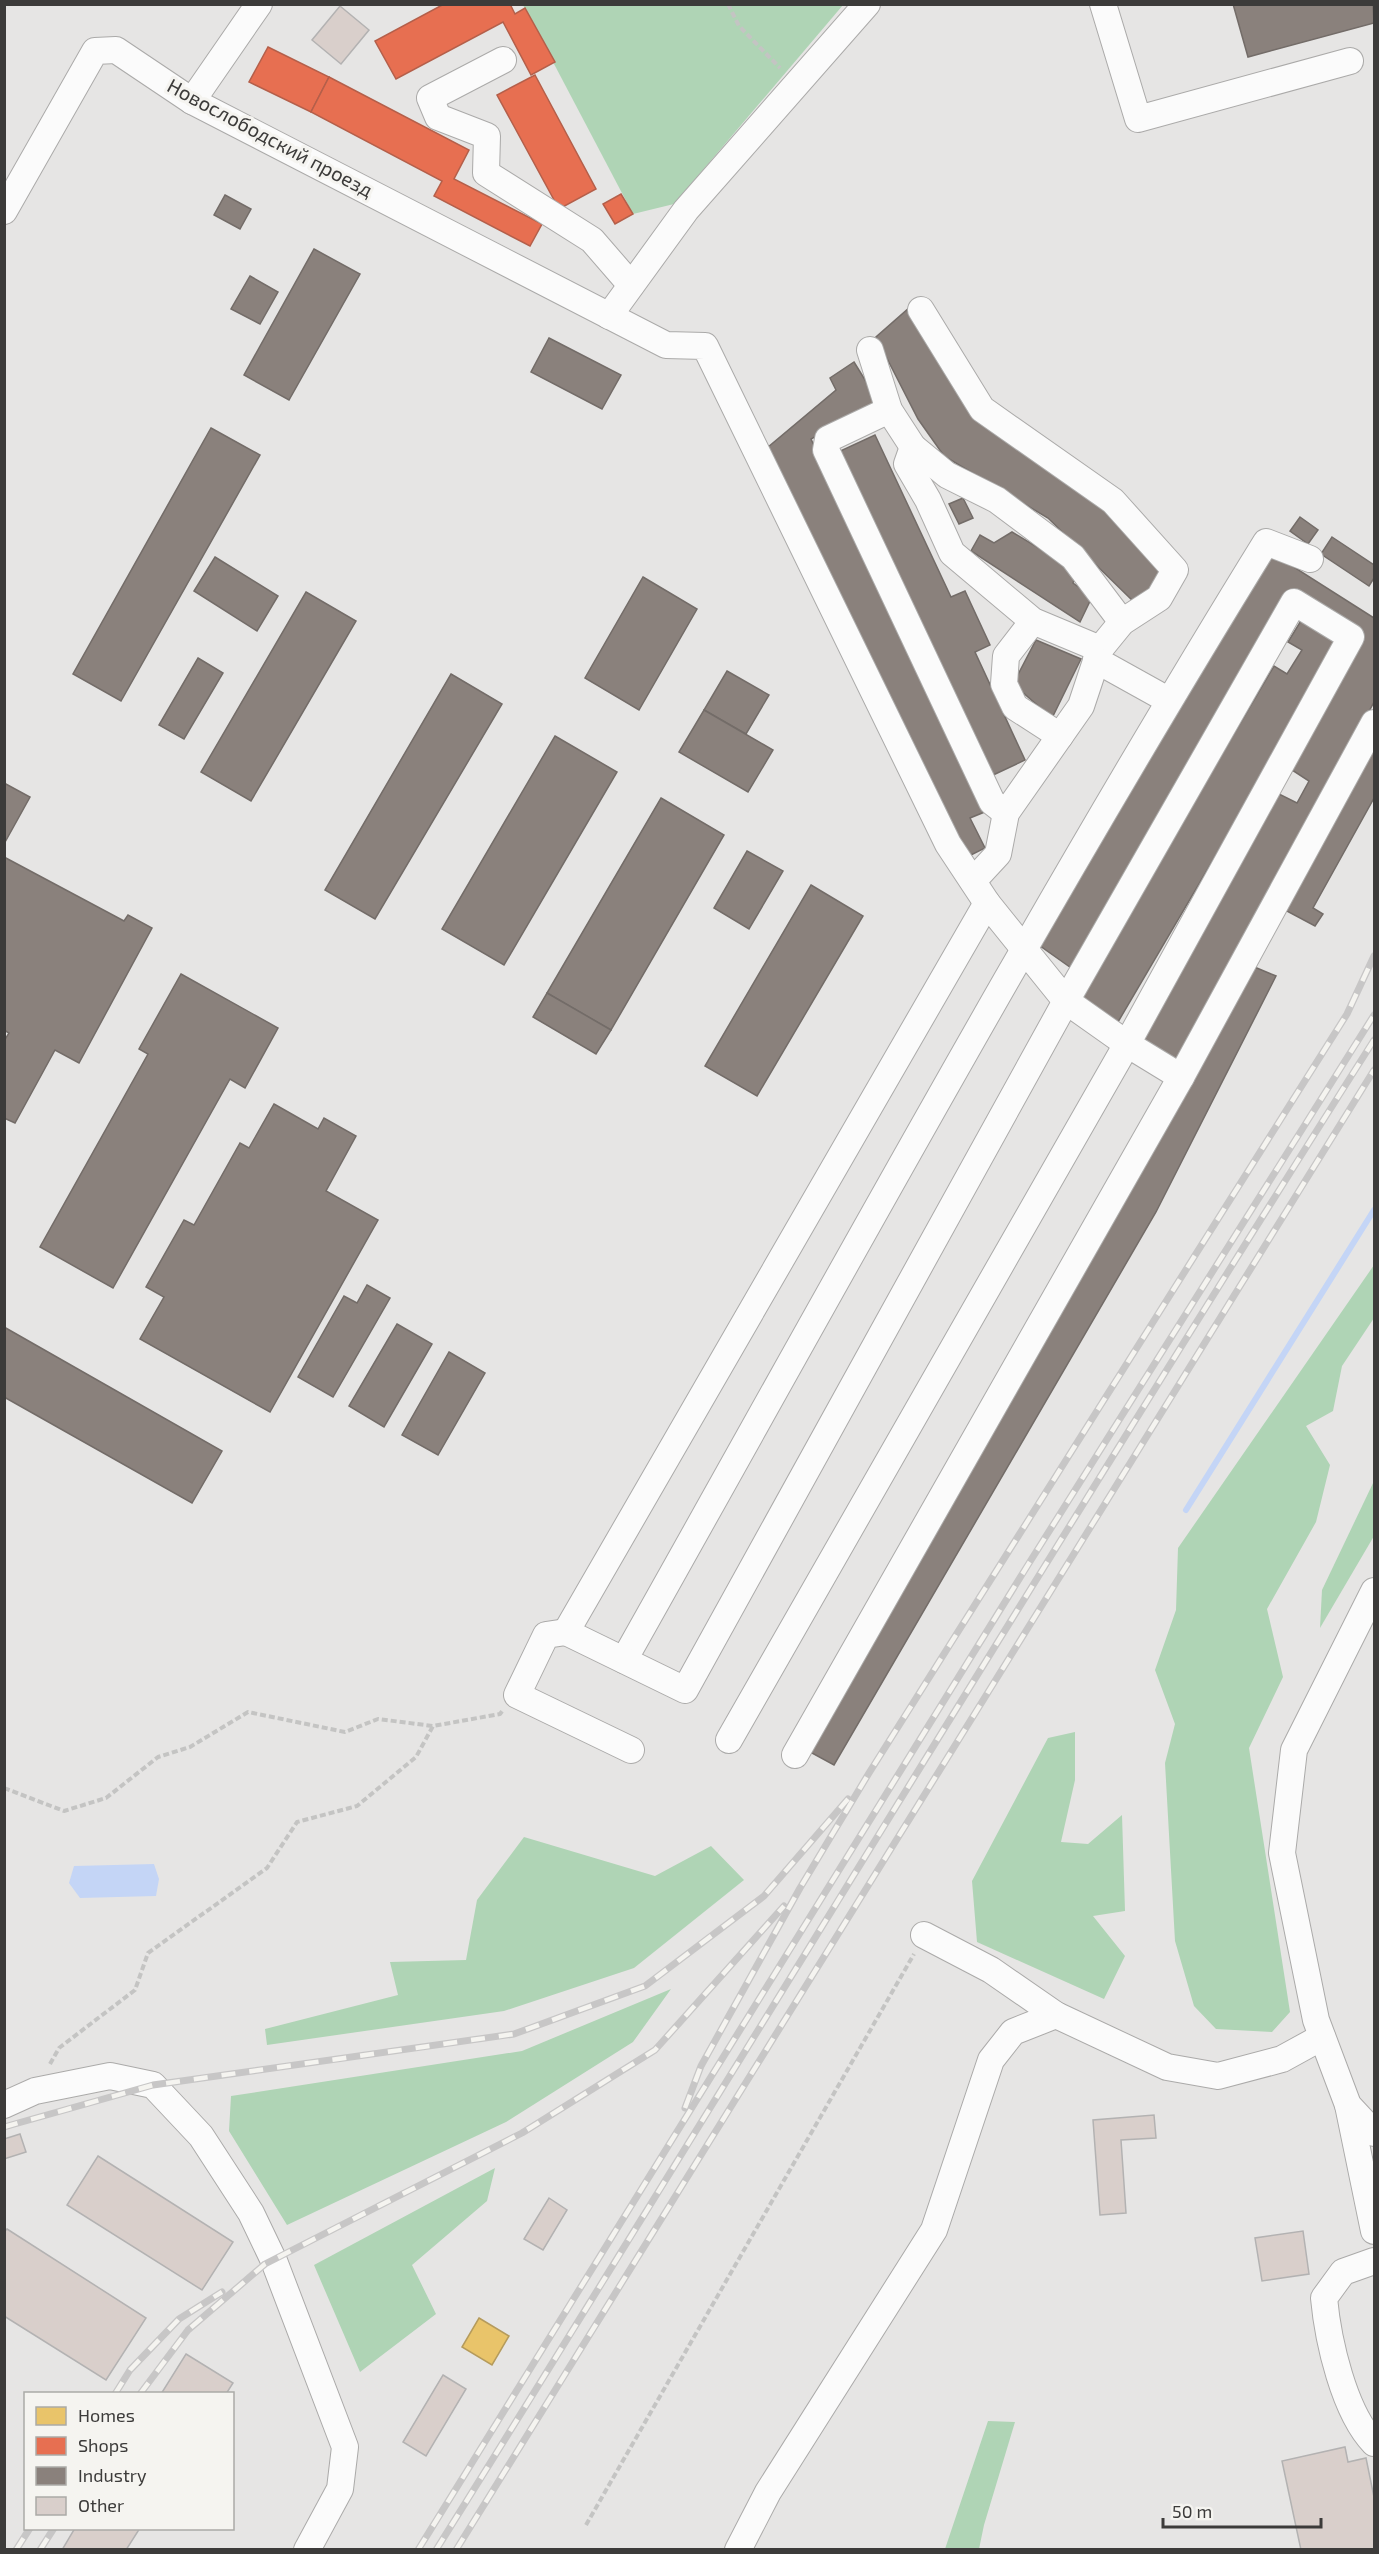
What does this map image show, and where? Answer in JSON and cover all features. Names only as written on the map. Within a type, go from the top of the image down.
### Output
[{"type":"street","points":[[192,101],[259,4]]},
{"type":"street","points":[[609,316],[686,210],[867,4]]},
{"type":"street","points":[[1103,4],[1138,118],[1350,61]]},
{"type":"street","name":"Новослободский проезд","points":[[8,196],[95,51],[116,50],[192,101],[666,345],[705,346],[948,844],[973,881]]},
{"type":"street","points":[[503,60],[430,98],[438,117],[487,136],[486,173],[592,240],[631,285]]},
{"type":"street","points":[[921,310],[982,409],[1113,501],[1175,570],[1159,598],[1122,622],[1098,655],[1081,706],[1006,813],[998,854],[973,881],[987,903],[1066,1001],[1127,1044],[1181,1077]]},
{"type":"street","points":[[870,350],[889,410],[913,447],[947,475],[997,500],[1072,557],[1122,622]]},
{"type":"street","points":[[889,410],[828,439],[826,450],[992,802],[1006,813]]},
{"type":"street","points":[[913,447],[907,464],[928,500],[952,553],[1033,621],[1098,655],[1168,700]]},
{"type":"street","points":[[928,500],[947,475]]},
{"type":"street","points":[[624,1660],[1023,949],[1168,700],[1266,542],[1310,558]]},
{"type":"street","points":[[631,1750],[517,1695],[546,1635],[566,1632],[685,1690],[1066,1001],[1294,602],[1351,637],[1127,1044],[729,1740]]},
{"type":"street","points":[[1033,621],[1006,656],[1004,684],[1015,707],[1060,736]]},
{"type":"street","points":[[795,1755],[1181,1077],[1374,723]]},
{"type":"street","points":[[566,1632],[987,903]]},
{"type":"street","points":[[1374,1591],[1294,1750],[1282,1853],[1316,2020],[1348,2104],[1374,2231]]},
{"type":"street","points":[[924,1935],[991,1970],[1056,2015],[1167,2067],[1218,2076],[1282,2059],[1322,2037]]},
{"type":"street","points":[[738,2550],[768,2492],[934,2230],[991,2060],[1013,2032],[1056,2015]]},
{"type":"street","points":[[4,2105],[35,2091],[110,2076],[153,2085],[201,2136],[251,2213],[274,2261],[345,2447],[340,2489],[307,2550]]},
{"type":"street","points":[[1348,2104],[1374,2133]]},
{"type":"street","points":[[1374,2261],[1342,2272],[1324,2298],[1327,2332],[1355,2417],[1374,2443]]},
{"type":"path","points":[[728,4],[739,26],[796,84]]},
{"type":"path","points":[[4,1788],[64,1811],[106,1798],[158,1757],[190,1748],[248,1712],[345,1732],[378,1719],[433,1726],[500,1714],[517,1695]]},
{"type":"path","points":[[35,2091],[59,2048],[135,1990],[148,1953],[267,1868],[297,1822],[357,1806],[416,1757],[433,1726]]},
{"type":"path","points":[[586,2525],[924,1935]]},
{"type":"green space","points":[[523,5],[843,5],[674,204],[633,214]]},
{"type":"green space","points":[[1374,1265],[1374,1318],[1342,1366],[1333,1411],[1306,1426],[1330,1465],[1316,1522],[1267,1609],[1283,1677],[1249,1748],[1290,2012],[1272,2032],[1216,2029],[1194,2006],[1175,1941],[1165,1763],[1175,1724],[1155,1670],[1176,1610],[1178,1548]]},
{"type":"green space","points":[[1374,1481],[1374,1536],[1320,1628],[1322,1590]]},
{"type":"green space","points":[[1075,1732],[1075,1780],[1061,1842],[1088,1844],[1122,1815],[1125,1911],[1093,1916],[1125,1956],[1104,1999],[977,1942],[972,1881],[1048,1738]]},
{"type":"green space","points":[[524,1837],[655,1876],[711,1846],[744,1880],[634,1968],[504,2011],[267,2045],[265,2029],[398,1995],[390,1962],[466,1960],[477,1900]]},
{"type":"green space","points":[[671,1989],[633,2042],[506,2122],[287,2225],[229,2131],[231,2096],[522,2051]]},
{"type":"green space","points":[[495,2168],[487,2201],[412,2265],[436,2314],[360,2372],[314,2265]]},
{"type":"green space","points":[[988,2421],[1015,2422],[979,2549],[945,2549]]},
{"type":"water","points":[[154,1864],[159,1879],[156,1896],[80,1898],[69,1883],[74,1866]]},
{"type":"building: Homes","points":[[479,2318],[509,2336],[492,2365],[462,2347]]},
{"type":"building: Shops","points":[[444,4],[510,4],[515,14],[525,8],[555,62],[531,75],[503,22],[396,79],[375,41]]},
{"type":"building: Shops","points":[[268,47],[329,77],[311,112],[249,82]]},
{"type":"building: Shops","points":[[535,75],[596,189],[559,209],[497,95]]},
{"type":"building: Shops","points":[[329,77],[469,150],[454,179],[542,224],[530,246],[434,196],[442,181],[311,112]]},
{"type":"building: Shops","points":[[621,194],[633,214],[615,224],[603,204]]},
{"type":"building: Industry","points":[[1233,4],[1373,4],[1374,23],[1248,57]]},
{"type":"building: Industry","points":[[225,195],[251,209],[240,229],[214,215]]},
{"type":"building: Industry","points":[[314,249],[360,274],[289,400],[244,375]]},
{"type":"building: Industry","points":[[250,276],[278,292],[260,324],[231,309]]},
{"type":"building: Industry","points":[[909,308],[975,419],[1075,482],[1149,551],[1166,575],[1138,606],[1048,518],[944,456],[918,419],[876,337]]},
{"type":"building: Industry","points":[[549,338],[621,375],[602,409],[531,372]]},
{"type":"building: Industry","points":[[854,362],[878,401],[811,439],[987,811],[970,818],[985,848],[965,858],[767,448],[836,390],[830,378]]},
{"type":"building: Industry","points":[[211,428],[260,455],[121,701],[73,674]]},
{"type":"building: Industry","points":[[875,435],[951,597],[965,591],[990,645],[975,652],[1025,760],[989,777],[838,452]]},
{"type":"building: Industry","points":[[963,498],[973,518],[959,524],[949,504]]},
{"type":"building: Industry","points":[[1300,517],[1318,530],[1308,544],[1290,531]]},
{"type":"building: Industry","points":[[1012,532],[1077,571],[1073,583],[1092,597],[1080,622],[971,551],[980,535],[994,543]]},
{"type":"building: Industry","points":[[1332,537],[1374,565],[1374,578],[1369,586],[1321,554]]},
{"type":"building: Industry","points":[[1267,550],[1374,618],[1374,702],[1178,1066],[1136,1042],[1277,793],[1297,803],[1309,781],[1292,770],[1363,637],[1288,591],[1074,970],[1036,943]]},
{"type":"building: Industry","points":[[215,557],[278,596],[257,631],[194,591]]},
{"type":"building: Industry","points":[[643,577],[697,609],[639,710],[585,678]]},
{"type":"building: Industry","points":[[306,592],[356,621],[251,801],[201,772]]},
{"type":"building: Industry","points":[[1302,619],[1341,642],[1118,1022],[1078,998],[1274,666],[1287,674],[1302,650],[1288,642]]},
{"type":"building: Industry","points":[[1036,640],[1081,659],[1052,718],[1013,684]]},
{"type":"building: Industry","points":[[198,658],[223,673],[184,739],[159,725]]},
{"type":"building: Industry","points":[[727,671],[769,695],[746,734],[704,710]]},
{"type":"building: Industry","points":[[451,674],[502,704],[375,919],[325,890]]},
{"type":"building: Industry","points":[[704,710],[773,750],[748,792],[679,752]]},
{"type":"building: Industry","points":[[555,736],[617,772],[504,965],[442,929]]},
{"type":"building: Industry","points":[[1374,743],[1374,798],[1313,908],[1323,914],[1315,926],[1283,909]]},
{"type":"building: Industry","points":[[4,783],[30,797],[4,844]]},
{"type":"building: Industry","points":[[661,798],[724,835],[611,1030],[547,993]]},
{"type":"building: Industry","points":[[747,851],[783,871],[749,929],[714,908]]},
{"type":"building: Industry","points":[[4,857],[124,921],[128,915],[152,928],[79,1063],[55,1050],[15,1123],[4,1118],[4,1041],[9,1033],[4,1030]]},
{"type":"building: Industry","points":[[811,885],[863,916],[757,1096],[705,1066]]},
{"type":"building: Industry","points":[[1252,966],[1276,976],[1156,1212],[834,1765],[810,1752]]},
{"type":"building: Industry","points":[[181,974],[278,1028],[245,1088],[230,1079],[113,1288],[40,1247],[148,1054],[139,1049]]},
{"type":"building: Industry","points":[[547,993],[611,1030],[596,1054],[533,1017]]},
{"type":"building: Industry","points":[[274,1104],[318,1129],[324,1118],[356,1136],[326,1191],[378,1220],[270,1412],[140,1339],[164,1297],[146,1287],[184,1220],[194,1225],[240,1143],[249,1148]]},
{"type":"building: Industry","points":[[367,1285],[390,1298],[333,1397],[298,1377],[344,1296],[357,1303]]},
{"type":"building: Industry","points":[[397,1324],[432,1344],[384,1427],[349,1406]]},
{"type":"building: Industry","points":[[4,1327],[222,1451],[192,1503],[4,1397]]},
{"type":"building: Industry","points":[[449,1352],[485,1373],[438,1455],[402,1435]]},
{"type":"building: Other","points":[[340,6],[369,30],[341,64],[312,40]]},
{"type":"building: Other","points":[[1154,2115],[1156,2138],[1121,2140],[1126,2213],[1100,2215],[1093,2120]]},
{"type":"building: Other","points":[[20,2134],[26,2152],[4,2159],[4,2139]]},
{"type":"building: Other","points":[[98,2156],[233,2242],[202,2290],[67,2205]]},
{"type":"building: Other","points":[[549,2198],[567,2210],[543,2250],[524,2239]]},
{"type":"building: Other","points":[[7,2229],[146,2318],[106,2380],[4,2316],[4,2232]]},
{"type":"building: Other","points":[[1303,2231],[1309,2274],[1262,2281],[1255,2238]]},
{"type":"building: Other","points":[[186,2354],[233,2383],[227,2392],[162,2392]]},
{"type":"building: Other","points":[[443,2375],[466,2389],[426,2456],[403,2442]]},
{"type":"building: Other","points":[[1345,2447],[1348,2462],[1366,2458],[1374,2497],[1374,2550],[1301,2550],[1282,2461]]},
{"type":"building: Other","points":[[74,2530],[139,2530],[126,2550],[62,2550]]},
{"type":"waterway","points":[[1186,1510],[1374,1210]]},
{"type":"railway","points":[[685,2108],[701,2066],[800,1888],[869,1773],[1347,1014],[1374,956]]},
{"type":"railway","points":[[418,2550],[1031,1560],[1374,1015]]},
{"type":"railway","points":[[436,2550],[1138,1416],[1374,1040]]},
{"type":"railway","points":[[456,2550],[1374,1070]]},
{"type":"railway","points":[[4,2127],[153,2085],[514,2034],[645,1986],[764,1896],[848,1799]]},
{"type":"railway","points":[[142,2392],[188,2330],[265,2264],[522,2133],[655,2050],[784,1906]]},
{"type":"railway","points":[[116,2392],[130,2370],[179,2319],[222,2292]]},
{"type":"railway","points":[[16,2550],[29,2530]]},
{"type":"railway","points":[[40,2550],[53,2530]]}]
